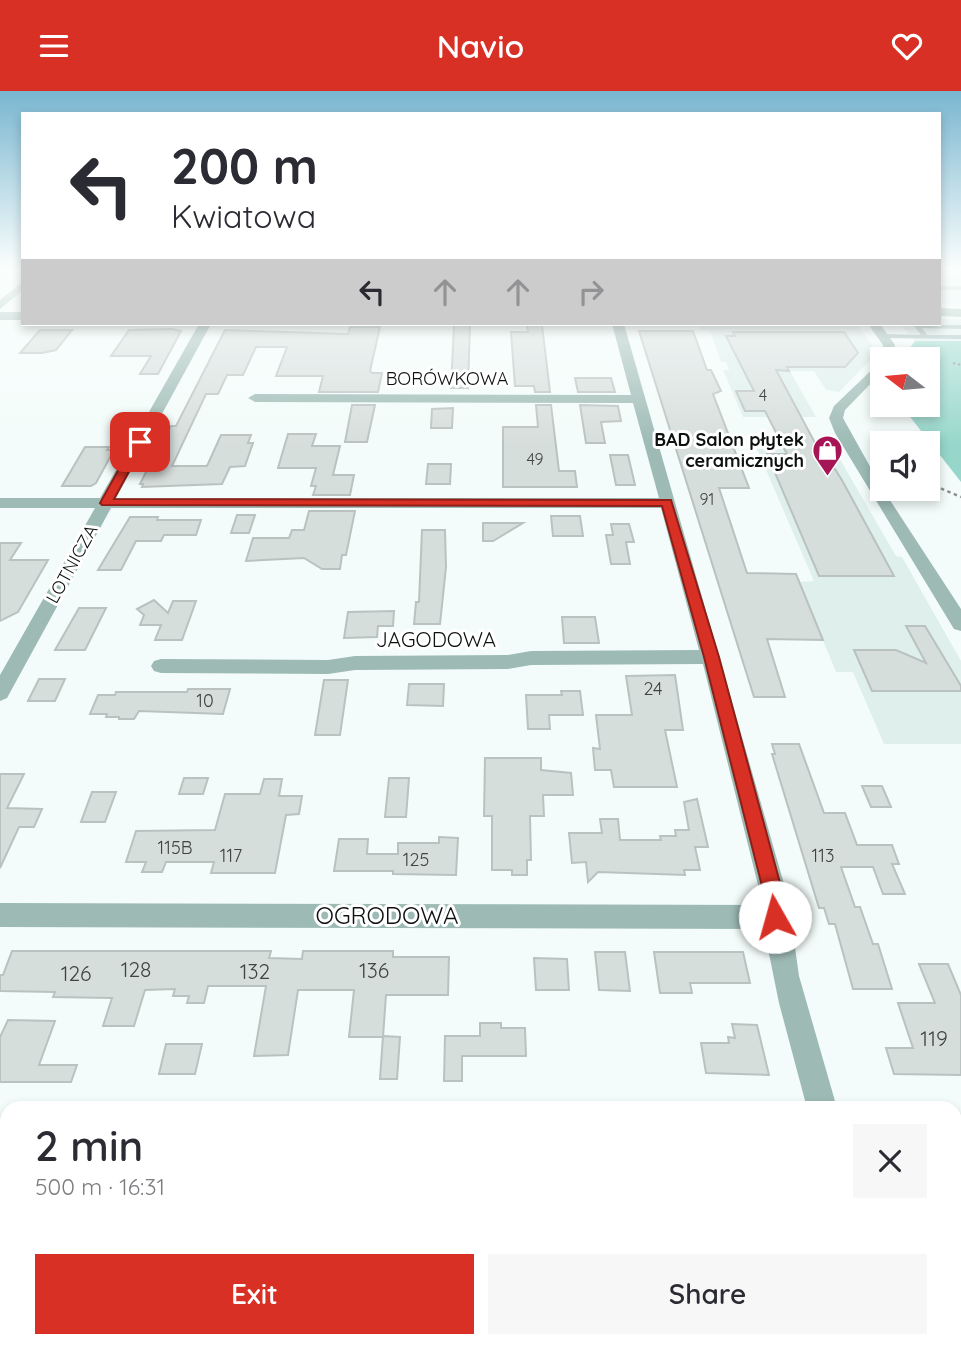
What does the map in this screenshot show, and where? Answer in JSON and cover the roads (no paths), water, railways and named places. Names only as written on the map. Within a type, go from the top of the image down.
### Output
[{"type":"street","name":"LOTNICZA","points":[[0,693],[203,328]]},
{"type":"street","points":[[619,328],[775,898],[775,917],[791,990],[820,1101]]},
{"type":"street","points":[[877,328],[885,336],[887,347]]},
{"type":"street","points":[[870,377],[839,409],[836,418],[865,475],[961,624]]},
{"type":"street","name":"BORÓWKOWA","points":[[255,398],[638,399]]},
{"type":"street","points":[[0,502],[667,503]]},
{"type":"street","name":"JAGODOWA","points":[[161,666],[328,667],[355,663],[508,662],[531,658],[711,657]]},
{"type":"street","name":"OGRODOWA","points":[[0,915],[775,917]]},
{"type":"lane","points":[[918,328],[926,337]]},
{"type":"lane","points":[[885,336],[961,337]]},
{"type":"place","name":"BAD Salon płytek ceramicznych","points":[[827,477]]}]
